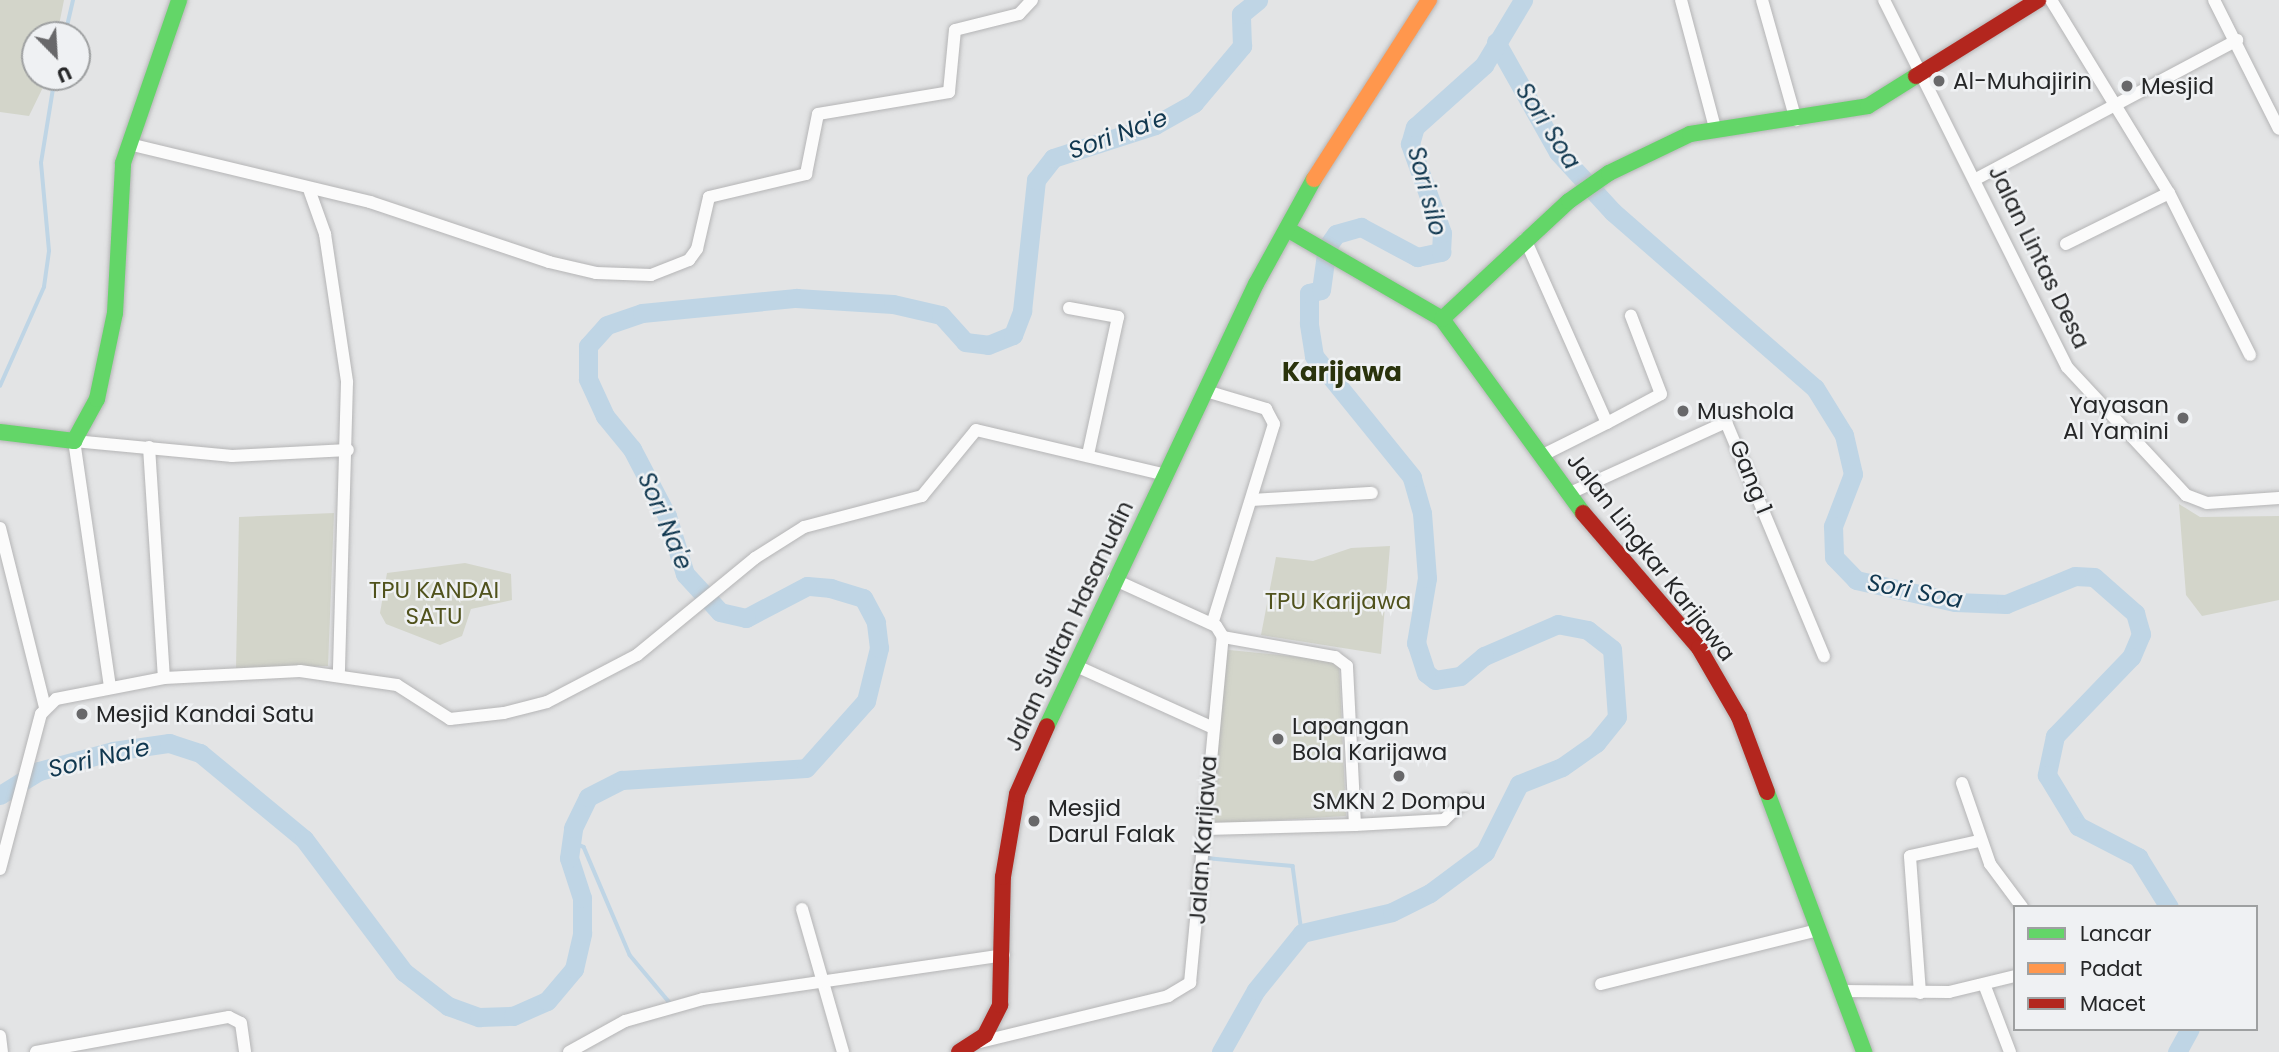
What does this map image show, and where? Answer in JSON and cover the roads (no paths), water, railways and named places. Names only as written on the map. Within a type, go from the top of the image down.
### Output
[{"type":"main road","points":[[0,432],[74,441],[97,400],[108,356],[129,144],[179,0]]},
{"type":"main road","name":"Jalan Sultan Hasanudin","points":[[959,1052],[976,1043],[995,1018],[1004,955],[1003,877],[1017,794],[1112,579],[1287,229],[1360,98],[1429,0]]},
{"type":"main road","points":[[1442,318],[1525,239],[1569,201],[1609,173],[1715,128],[1796,120],[1868,106],[1921,79],[2038,0]]},
{"type":"main road","name":"Jalan Lingkar Karijawa","points":[[1287,229],[1442,318],[1543,455],[1568,494],[1683,627],[1721,681],[1787,838],[1864,1052]]},
{"type":"street","points":[[129,144],[310,192],[370,202],[549,262],[596,273],[651,275],[682,264],[698,249],[709,197],[806,174],[818,114],[949,92],[955,30],[1019,13],[1032,0]]},
{"type":"street","points":[[1681,0],[1715,128]]},
{"type":"street","points":[[1762,0],[1796,120]]},
{"type":"street","name":"Jalan Lintas Desa","points":[[1884,0],[1921,79],[1976,179],[2060,355],[2140,450],[2197,500],[2279,498]]},
{"type":"street","points":[[2050,0],[2169,193],[2250,355]]},
{"type":"street","points":[[2214,0],[2237,40],[2279,129]]},
{"type":"street","points":[[1976,179],[2237,40]]},
{"type":"street","points":[[310,192],[326,234],[342,331],[348,450],[339,675]]},
{"type":"street","points":[[2066,244],[2169,193]]},
{"type":"street","points":[[1525,239],[1607,423]]},
{"type":"street","points":[[1069,308],[1118,317],[1088,455]]},
{"type":"street","points":[[1543,455],[1661,394],[1631,316]]},
{"type":"street","points":[[1206,391],[1272,416],[1253,500],[1212,624]]},
{"type":"street","name":"Gang 1","points":[[1568,494],[1726,422],[1825,656]]},
{"type":"street","points":[[45,707],[67,695],[164,678],[232,670],[339,675],[397,685],[439,716],[472,718],[547,702],[669,632],[755,558],[804,527],[922,496],[976,430],[1166,475]]},
{"type":"street","points":[[110,687],[74,441],[232,456],[348,450]]},
{"type":"street","points":[[149,447],[164,678]]},
{"type":"street","points":[[1253,500],[1372,493]]},
{"type":"street","points":[[0,528],[45,707],[16,824],[0,869]]},
{"type":"street","points":[[1112,579],[1212,624],[1223,637],[1335,657],[1347,666],[1355,825]]},
{"type":"street","name":"Jalan Karijawa","points":[[1005,1043],[1188,987],[1206,829],[1211,727],[1223,637]]},
{"type":"street","points":[[1074,665],[1211,727]]},
{"type":"street","points":[[1962,783],[1979,841],[2021,905]]},
{"type":"street","points":[[1206,829],[1444,820],[1466,799]]},
{"type":"street","points":[[1920,993],[1910,856],[1979,841]]},
{"type":"street","points":[[802,909],[825,976],[843,1052]]},
{"type":"street","points":[[1601,984],[1818,930]]},
{"type":"street","points":[[569,1052],[661,1009],[825,976],[1004,955]]},
{"type":"street","points":[[1842,991],[1920,993],[1984,984],[2013,977]]},
{"type":"street","points":[[1984,984],[2010,1052]]},
{"type":"street","points":[[37,1052],[229,1017],[243,1026],[245,1052]]},
{"type":"street","points":[[976,1043],[1005,1043],[995,1018]]},
{"type":"street","points":[[0,1036],[2,1052]]},
{"type":"waterway","points":[[68,21],[73,0]]},
{"type":"waterway","name":"Sori Na'e","points":[[0,795],[39,771],[113,751],[169,743],[200,753],[304,839],[404,972],[448,1006],[479,1017],[513,1016],[547,1001],[574,969],[582,933],[582,898],[569,858],[573,828],[588,797],[622,780],[806,768],[866,701],[879,648],[876,622],[863,598],[831,588],[807,586],[746,618],[720,612],[685,574],[667,516],[632,449],[605,416],[588,379],[588,346],[607,325],[642,313],[796,298],[893,304],[941,315],[965,342],[988,345],[1013,335],[1022,311],[1036,180],[1053,158],[1155,125],[1194,103],[1242,46],[1241,14],[1258,0]]},
{"type":"waterway","name":"Sori silo","points":[[1221,1052],[1256,990],[1302,933],[1392,912],[1430,893],[1485,852],[1519,784],[1562,767],[1596,743],[1617,717],[1612,649],[1588,630],[1558,624],[1484,656],[1460,676],[1435,680],[1426,673],[1416,643],[1427,578],[1422,513],[1412,477],[1314,356],[1309,323],[1309,293],[1321,290],[1327,247],[1336,234],[1361,227],[1417,257],[1441,252],[1442,233],[1410,144],[1415,127],[1484,65],[1523,0]]},
{"type":"waterway","name":"Sori Soa","points":[[1496,42],[1558,152],[1613,212],[1815,388],[1844,435],[1853,474],[1833,526],[1834,557],[1856,580],[1955,602],[2006,604],[2075,576],[2094,577],[2135,613],[2141,634],[2131,657],[2055,736],[2047,775],[2078,826],[2138,857],[2168,905]]},
{"type":"waterway","points":[[0,386],[44,287],[49,251],[41,163],[53,91]]},
{"type":"waterway","points":[[571,841],[584,847],[630,955],[671,1004]]},
{"type":"waterway","points":[[1206,858],[1293,866],[1302,933]]},
{"type":"waterway","name":"Sori Soa","points":[[2177,1052],[2189,1031]]},
{"type":"place","name":"Al-Muhajirin","points":[[1939,81]]},
{"type":"place","name":"Mesjid","points":[[2127,86]]},
{"type":"place","name":"Mushola","points":[[1683,411]]},
{"type":"place","name":"Yayasan Al Yamini","points":[[2183,418]]},
{"type":"place","name":"Mesjid Kandai Satu","points":[[82,714]]},
{"type":"place","name":"Lapangan Bola Karijawa","points":[[1278,739]]},
{"type":"place","name":"SMKN 2 Dompu","points":[[1399,776]]},
{"type":"place","name":"Mesjid Darul Falak","points":[[1034,821]]},
{"type":"district","name":"Karijawa","points":[[1342,373]]},
{"type":"park label","name":"TPU Karijawa","points":[[1338,601]]},
{"type":"park label","name":"TPU KANDAI SATU","points":[[434,603]]}]
